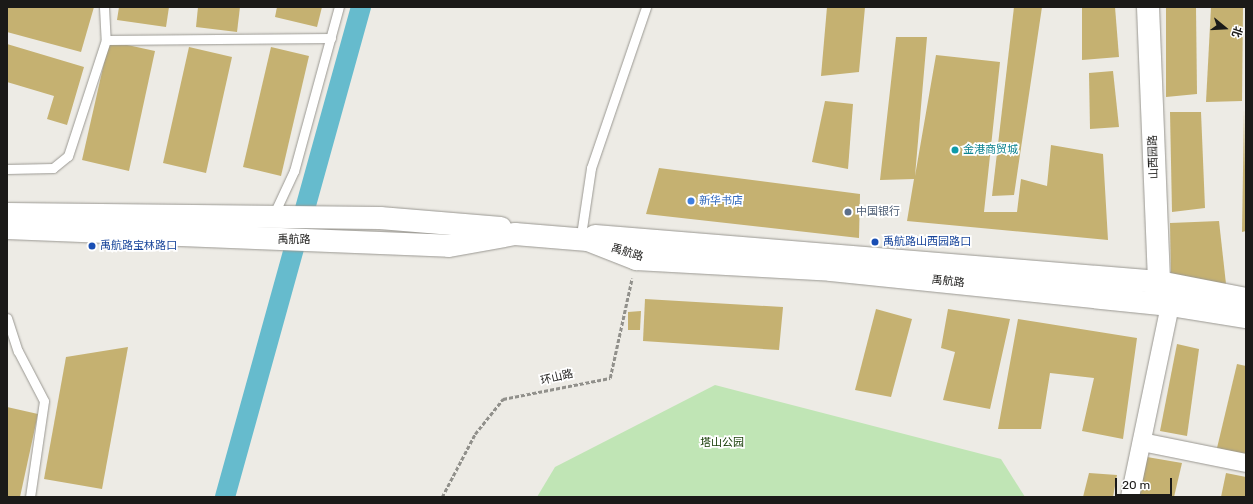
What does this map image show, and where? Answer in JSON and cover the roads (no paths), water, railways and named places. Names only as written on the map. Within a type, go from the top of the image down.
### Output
[{"type":"main road","name":"山西园路","points":[[1148,7],[1159,282],[1170,305]]},
{"type":"main road","name":"禹航路","points":[[7,214],[346,218],[581,235],[1159,282],[1246,299]]},
{"type":"main road","name":"禹航路","points":[[7,228],[269,240],[340,240],[449,246],[515,234],[588,240],[636,259],[831,270],[1170,305],[1246,317]]},
{"type":"street","points":[[1130,497],[1170,305]]},
{"type":"street","points":[[1142,442],[1246,462]]},
{"type":"lane","points":[[7,169],[52,168],[68,156],[106,40],[104,7]]},
{"type":"lane","points":[[269,240],[276,217],[294,171],[339,7]]},
{"type":"lane","points":[[581,235],[591,168],[646,7]]},
{"type":"lane","points":[[106,40],[331,38]]},
{"type":"lane","points":[[7,318],[18,351],[44,401],[30,497]]},
{"type":"waterway","points":[[225,497],[361,7]]},
{"type":"place","name":"金港商贸城","points":[[955,150]]},
{"type":"place","name":"新华书店","points":[[691,201]]},
{"type":"place","name":"中国银行","points":[[848,212]]},
{"type":"place","name":"禹航路山西园路口","points":[[875,242]]},
{"type":"place","name":"禹航路宝林路口","points":[[92,246]]},
{"type":"park label","name":"塔山公园","points":[[722,443]]}]
